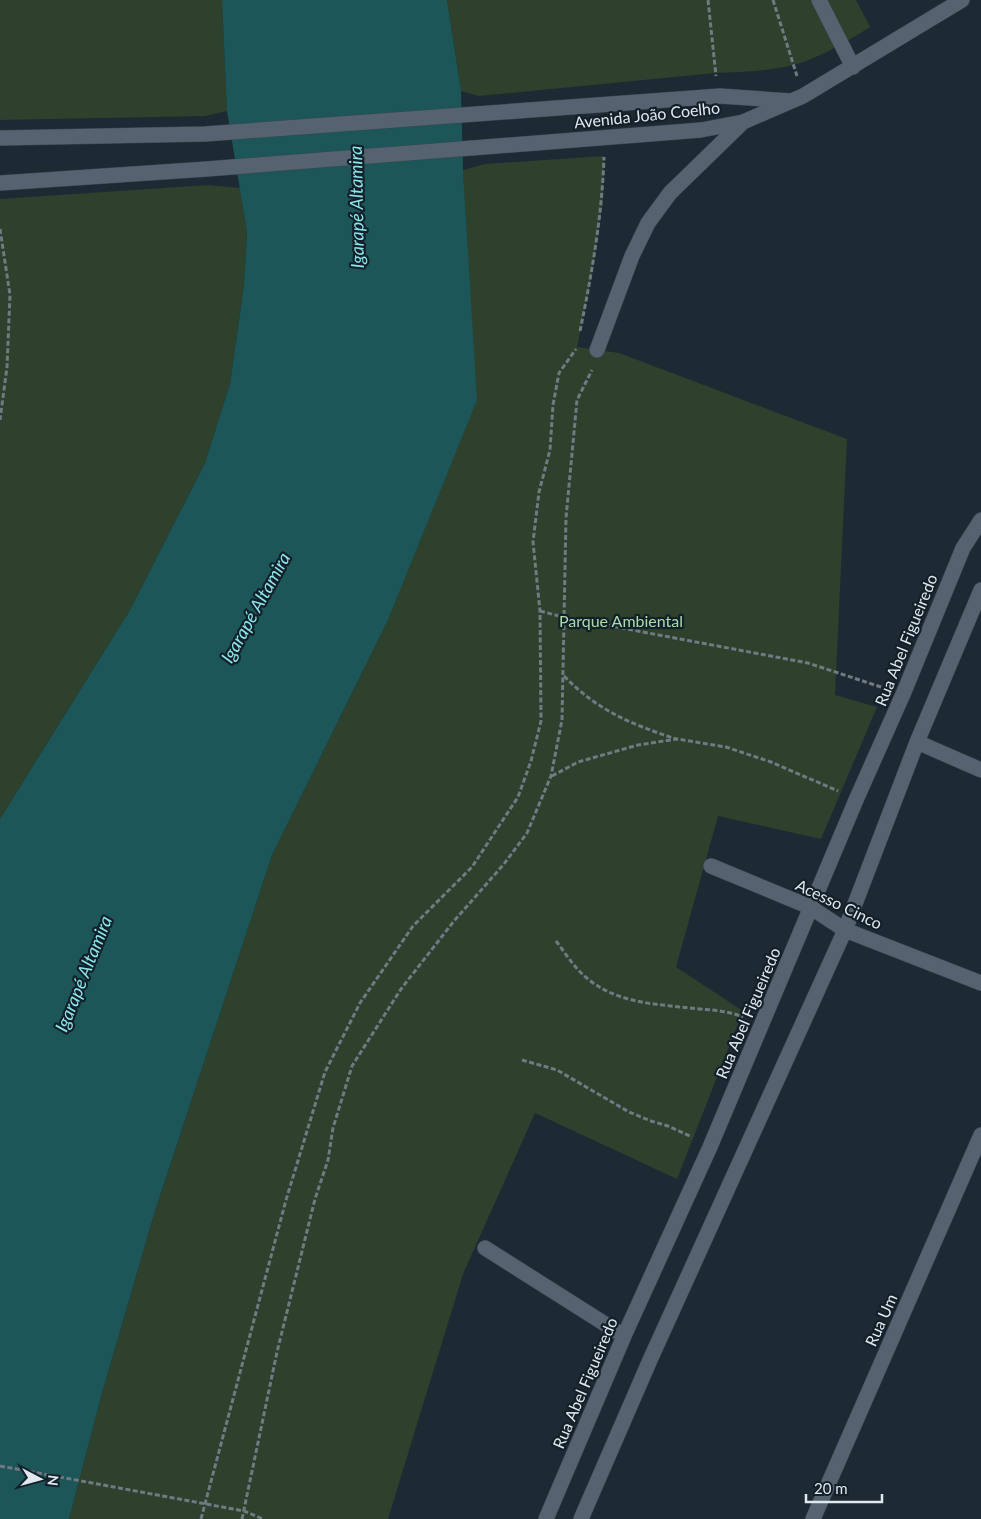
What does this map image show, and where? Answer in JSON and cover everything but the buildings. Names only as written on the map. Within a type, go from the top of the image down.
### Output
[{"type":"street","points":[[818,0],[853,67]]},
{"type":"street","name":"Avenida João Coelho","points":[[0,183],[207,169],[700,130],[743,122],[798,98],[853,67],[962,0]]},
{"type":"street","points":[[0,138],[205,134],[720,96],[798,98]]},
{"type":"street","points":[[598,350],[632,256],[648,223],[670,193],[743,122],[755,98]]},
{"type":"street","name":"Rua Abel Figueiredo","points":[[546,1519],[624,1336],[710,1147],[810,907],[904,692],[963,548],[981,520]]},
{"type":"street","points":[[581,1519],[650,1360],[845,930],[918,742],[981,590]]},
{"type":"street","points":[[918,742],[981,770]]},
{"type":"street","name":"Acesso Cinco","points":[[711,866],[810,907],[845,930],[981,983]]},
{"type":"street","name":"Rua Um","points":[[813,1519],[981,1135]]},
{"type":"street","points":[[485,1248],[624,1336]]},
{"type":"path","points":[[708,0],[720,96]]},
{"type":"path","points":[[773,0],[798,98]]},
{"type":"path","points":[[579,337],[591,280],[603,201],[604,156],[594,156]]},
{"type":"path","points":[[0,229],[10,296],[7,367],[0,420]]},
{"type":"path","points":[[201,1519],[286,1200],[326,1072],[360,1003],[413,926],[472,867],[518,797],[531,761],[541,721],[540,611],[534,542],[539,492],[550,450],[553,406],[559,373],[577,347],[598,350],[595,363],[577,400],[566,518],[562,720],[551,776],[526,833],[504,864],[454,921],[401,989],[352,1066],[333,1128],[328,1160],[315,1199],[277,1352],[242,1519]]},
{"type":"path","points":[[540,611],[808,662],[882,688],[904,692]]},
{"type":"path","points":[[563,675],[580,692],[610,713],[632,724],[677,739],[726,747],[771,762],[856,800]]},
{"type":"path","points":[[551,776],[578,762],[638,745],[677,739]]},
{"type":"path","points":[[556,942],[587,979],[598,987],[619,996],[640,1003],[734,1014],[762,1025]]},
{"type":"path","points":[[522,1060],[557,1070],[629,1112],[668,1126],[710,1147]]},
{"type":"path","points":[[0,1466],[244,1511],[264,1519]]},
{"type":"green space","points":[[0,0],[222,0],[227,111],[205,116],[0,120]]},
{"type":"green space","points":[[447,0],[856,0],[870,27],[823,54],[784,67],[479,96],[461,91]]},
{"type":"green space","name":"Parque Ambiental","points":[[604,156],[603,201],[591,280],[577,347],[619,353],[847,439],[835,695],[877,707],[821,839],[718,816],[676,967],[743,1011],[677,1179],[535,1113],[463,1274],[388,1519],[69,1519],[102,1393],[155,1211],[272,855],[388,620],[476,400],[463,170],[485,164]]},
{"type":"green space","points":[[208,185],[240,188],[247,232],[244,285],[230,384],[205,463],[130,610],[0,819],[0,199]]},
{"type":"water","name":"Igarapé Altamira","points":[[222,0],[447,0],[461,91],[463,170],[477,400],[388,620],[272,855],[155,1211],[102,1393],[69,1519],[0,1519],[0,819],[130,610],[205,463],[230,384],[244,285],[247,232],[227,111]]}]
